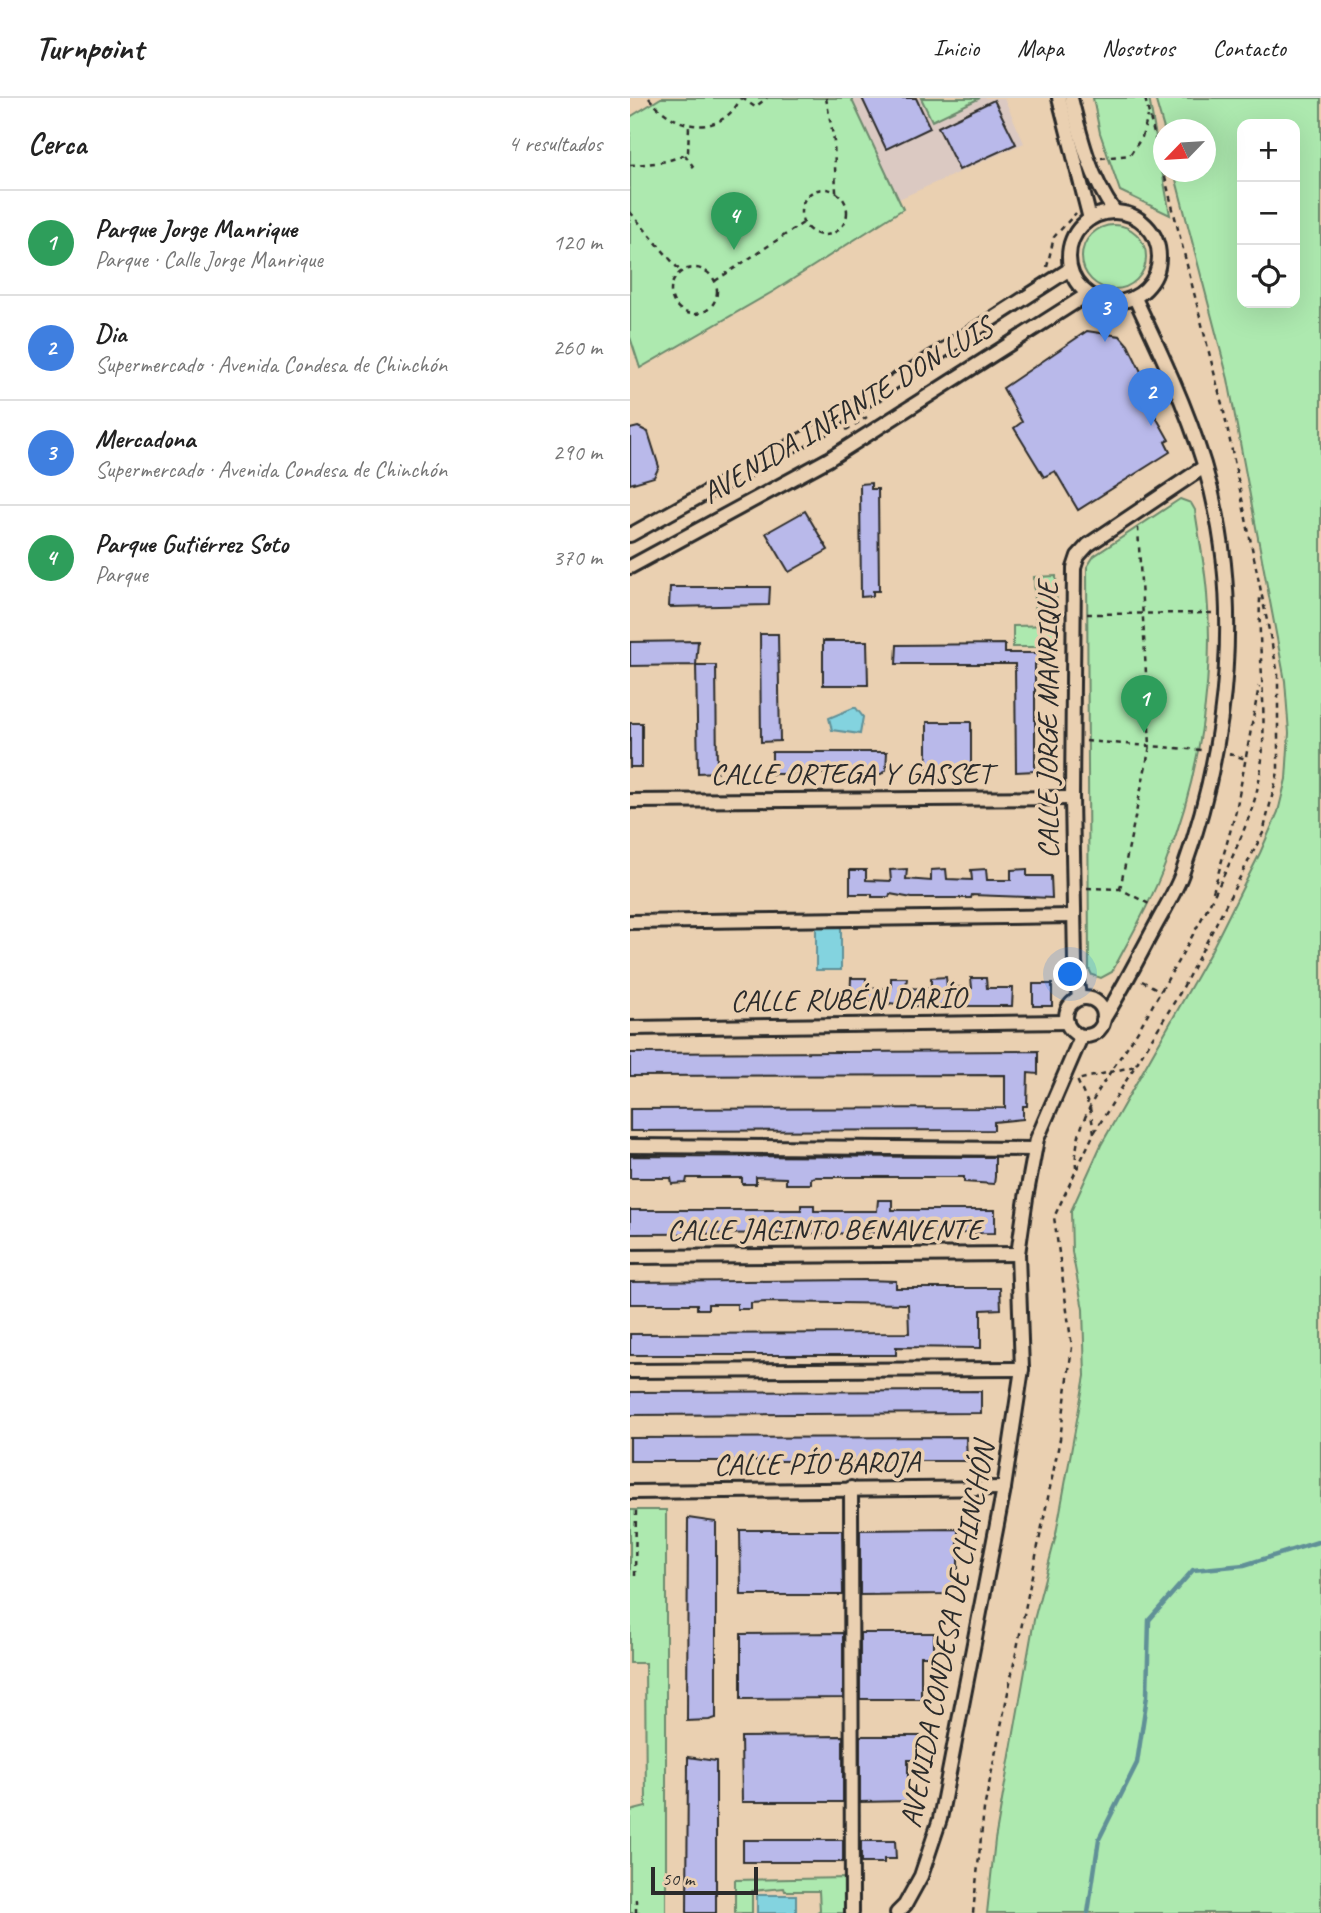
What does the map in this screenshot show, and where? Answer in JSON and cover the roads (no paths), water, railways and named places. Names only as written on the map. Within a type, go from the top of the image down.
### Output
[{"type":"street","points":[[1059,98],[1090,219]]},
{"type":"street","points":[[1071,98],[1087,162],[1100,190],[1115,212]]},
{"type":"street","points":[[1115,212],[1141,220],[1157,241],[1160,254],[1154,280],[1135,298],[1111,303],[1088,294],[1077,283],[1070,269],[1070,246],[1081,226],[1090,219],[1115,212]]},
{"type":"street","name":"AVENIDA INFANTE DON LUIS","points":[[630,535],[816,432],[1070,269]]},
{"type":"street","name":"AVENIDA INFANTE DON LUIS","points":[[630,567],[829,458],[1088,294]]},
{"type":"street","points":[[1123,989],[1095,1000],[1079,998],[1067,1010],[1067,1022],[1072,1032],[1081,1037],[1099,1032],[1103,1020],[1123,989],[1183,874],[1208,790],[1226,694],[1225,613],[1214,511],[1204,467],[1178,389],[1135,298]]},
{"type":"street","name":"CALLE JORGE MANRIQUE","points":[[1079,998],[1073,888],[1074,568],[1078,556],[1088,545],[1204,467]]},
{"type":"street","name":"CALLE ORTEGA Y GASSET","points":[[630,801],[1072,798]]},
{"type":"street","points":[[630,922],[1074,916]]},
{"type":"street","points":[[1095,1000],[1103,1020]]},
{"type":"street","name":"CALLE RUBÉN DARÍO","points":[[630,1028],[1067,1022]]},
{"type":"street","name":"AVENIDA CONDESA DE CHINCHÓN","points":[[902,1910],[931,1851],[940,1819],[1004,1488],[1022,1369],[1018,1254],[1035,1149],[1081,1037]]},
{"type":"street","points":[[630,1146],[1035,1149]]},
{"type":"street","name":"CALLE JACINTO BENAVENTE","points":[[630,1257],[1018,1254]]},
{"type":"street","points":[[630,1371],[1022,1369]]},
{"type":"street","points":[[851,1488],[852,1913]]},
{"type":"street","name":"CALLE PÍO BAROJA","points":[[630,1492],[1004,1488]]},
{"type":"water","points":[[853,708],[863,717],[860,734],[832,730],[829,718]]},
{"type":"water","points":[[816,922],[841,922],[841,970],[816,970]]},
{"type":"water","points":[[757,1895],[796,1895],[796,1913],[757,1913]]},
{"type":"waterway","points":[[1088,1913],[1099,1839],[1137,1763],[1147,1696],[1149,1620],[1193,1570],[1244,1565],[1321,1541]]},
{"type":"place","name":"Parque Gutiérrez Soto","points":[[734,250]]},
{"type":"place","name":"Mercadona","points":[[1105,342]]},
{"type":"place","name":"Dia","points":[[1151,426]]},
{"type":"place","name":"Parque Jorge Manrique","points":[[1144,733]]}]
